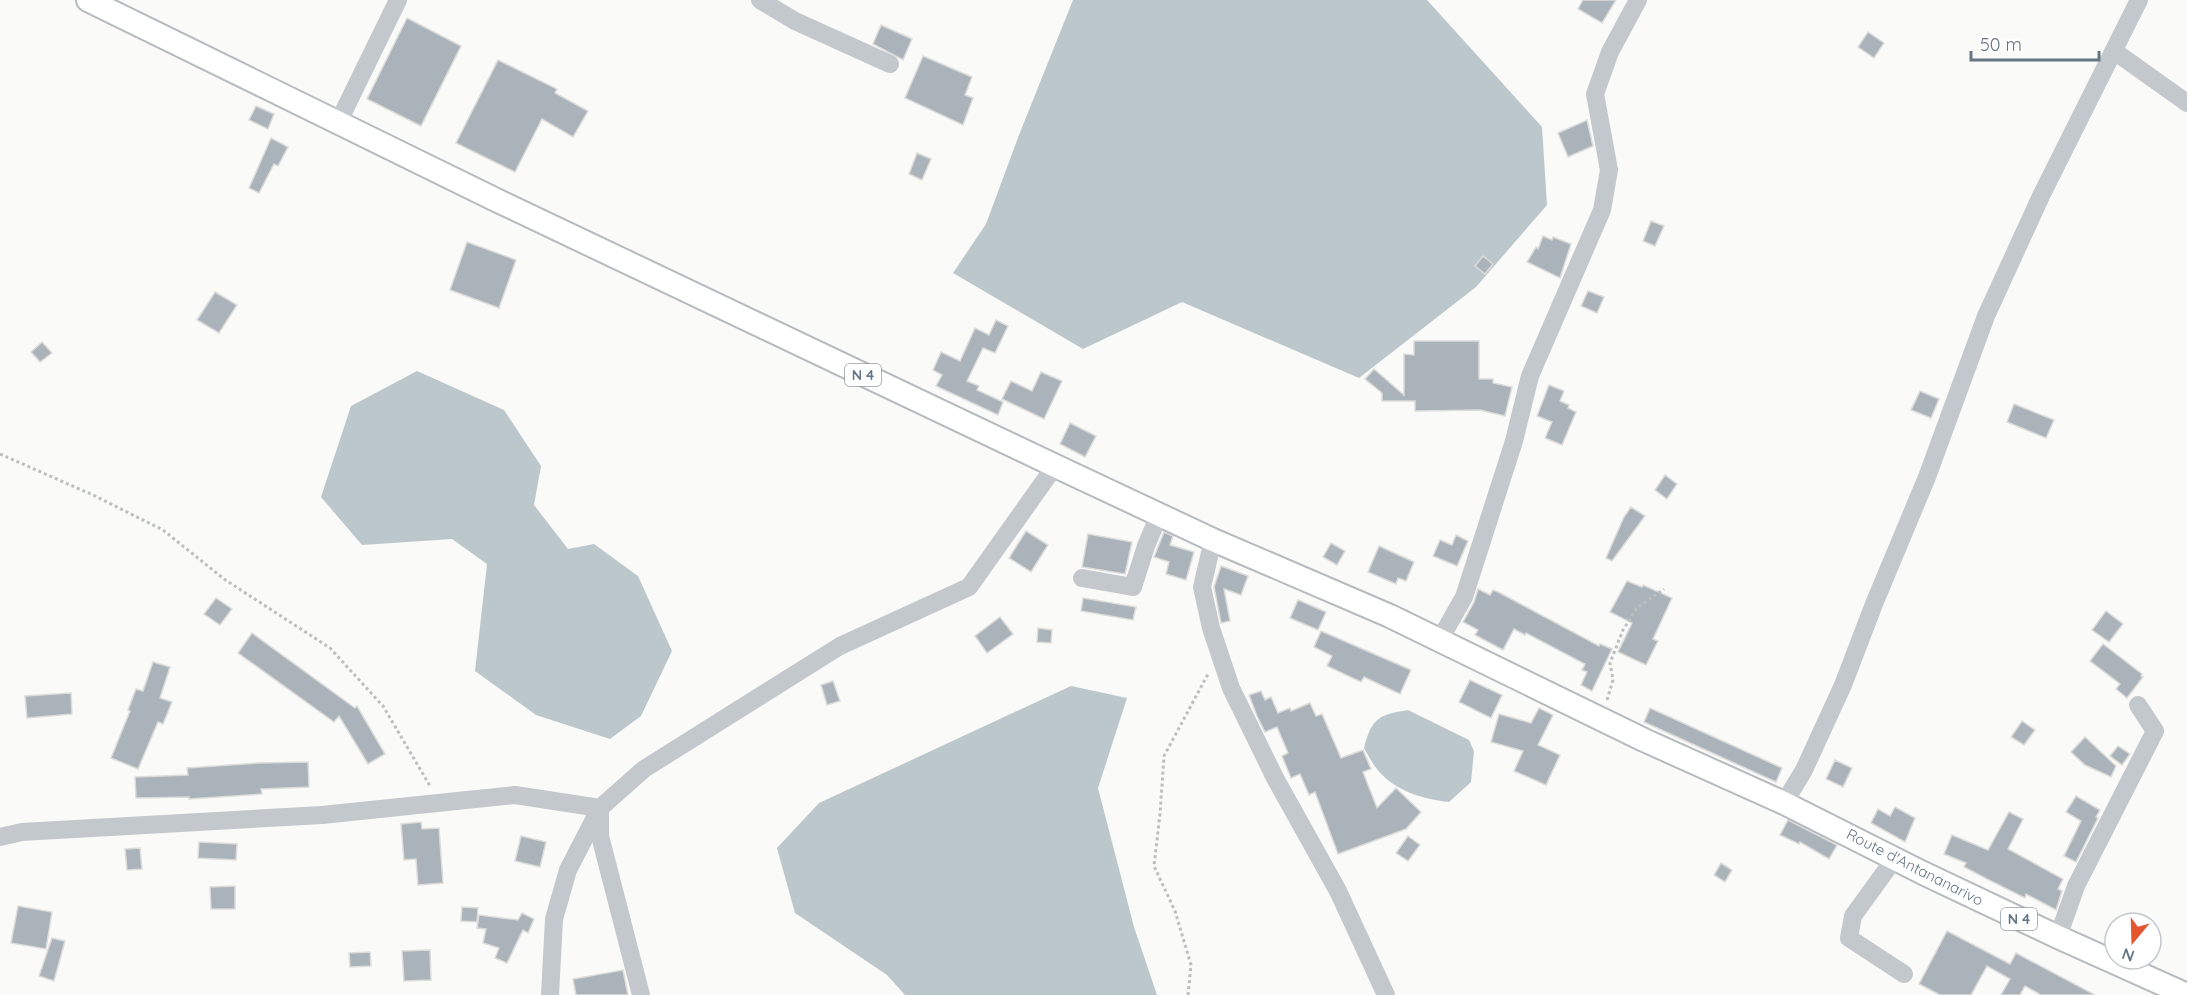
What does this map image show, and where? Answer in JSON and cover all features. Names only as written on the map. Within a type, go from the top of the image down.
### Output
[{"type":"main road","name":"N 4","points":[[87,0],[492,198],[1056,466],[1213,540],[1390,616],[1601,719]]},
{"type":"main road","name":"Route d'Antananarivo","points":[[1601,719],[1784,803],[2058,937],[2187,995]]},
{"type":"street","points":[[338,123],[398,0]]},
{"type":"street","points":[[760,0],[795,21],[890,63]]},
{"type":"street","points":[[1439,641],[1464,597],[1514,441],[1530,376],[1602,210],[1609,170],[1596,94],[1610,52],[1638,0]]},
{"type":"street","points":[[1784,803],[1804,770],[1843,685],[1927,477],[1986,316],[2042,196],[2139,0]]},
{"type":"street","points":[[2114,51],[2187,103]]},
{"type":"street","points":[[550,995],[554,919],[568,870],[600,808],[644,769],[840,646],[969,587],[1056,466]]},
{"type":"street","points":[[1082,578],[1133,587],[1146,546],[1160,515]]},
{"type":"street","points":[[1213,540],[1202,587],[1210,628],[1231,688],[1275,778],[1338,891],[1386,995]]},
{"type":"street","points":[[2058,937],[2076,886],[2156,730],[2138,705]]},
{"type":"street","points":[[0,837],[22,832],[322,815],[515,795],[600,808]]},
{"type":"street","points":[[600,808],[600,836],[641,995]]},
{"type":"street","points":[[1895,858],[1853,916],[1849,938],[1904,974]]},
{"type":"path","points":[[0,454],[93,495],[163,530],[224,579],[330,648],[383,706],[440,803]]},
{"type":"path","points":[[1601,719],[1613,681],[1610,663],[1623,630],[1637,608],[1664,589]]},
{"type":"path","points":[[1188,995],[1191,965],[1175,911],[1154,866],[1164,756],[1219,653]]},
{"type":"shaded area","points":[[1073,0],[1427,0],[1542,127],[1547,205],[1476,287],[1359,378],[1182,302],[1083,349],[953,273],[986,224]]},
{"type":"shaded area","points":[[417,371],[504,410],[541,466],[534,505],[568,549],[594,544],[638,576],[672,651],[641,716],[610,739],[536,715],[475,671],[487,564],[452,539],[362,545],[321,497],[351,406]]},
{"type":"shaded area","points":[[1071,686],[1127,698],[1098,788],[1134,927],[1157,995],[905,995],[887,975],[795,913],[777,848],[819,803]]},
{"type":"shaded area","points":[[1408,710],[1469,740],[1474,751],[1471,782],[1449,802],[1410,793],[1392,783],[1377,769],[1364,748],[1370,730],[1378,720],[1383,716]]},
{"type":"building","points":[[1583,0],[1616,0],[1602,23],[1578,9]]},
{"type":"building","points":[[407,18],[461,46],[421,126],[367,99]]},
{"type":"building","points":[[881,25],[912,39],[903,60],[873,44]]},
{"type":"building","points":[[1868,32],[1884,43],[1874,58],[1858,47]]},
{"type":"building","points":[[923,56],[972,77],[965,95],[973,98],[963,125],[905,98]]},
{"type":"building","points":[[498,60],[557,89],[555,93],[588,111],[573,137],[542,119],[515,172],[456,143]]},
{"type":"building","points":[[256,106],[274,114],[268,129],[249,120]]},
{"type":"building","points":[[1587,120],[1593,146],[1568,157],[1558,133]]},
{"type":"building","points":[[271,138],[288,147],[278,166],[274,164],[259,193],[249,188]]},
{"type":"building","points":[[917,153],[931,159],[922,180],[909,174]]},
{"type":"building","points":[[1651,221],[1664,226],[1655,246],[1643,241]]},
{"type":"building","points":[[1543,236],[1571,244],[1560,278],[1527,262],[1536,247],[1538,249]]},
{"type":"building","points":[[467,242],[516,260],[499,308],[450,290]]},
{"type":"building","points":[[1483,256],[1493,264],[1485,274],[1475,266]]},
{"type":"building","points":[[1588,291],[1604,297],[1597,313],[1581,306]]},
{"type":"building","points":[[215,292],[237,305],[219,333],[197,320]]},
{"type":"building","points":[[996,320],[1008,326],[995,353],[983,348],[967,381],[979,386],[977,390],[1003,402],[998,415],[936,386],[942,375],[933,370],[941,352],[960,361],[975,328],[989,335]]},
{"type":"building","points":[[1414,341],[1479,341],[1479,379],[1493,379],[1493,383],[1512,387],[1505,416],[1480,410],[1415,411],[1415,401],[1382,401],[1382,393],[1365,379],[1374,369],[1404,395],[1404,354],[1414,355]]},
{"type":"building","points":[[42,342],[52,353],[40,362],[31,352]]},
{"type":"building","points":[[1041,372],[1062,381],[1044,419],[1002,399],[1011,381],[1032,391]]},
{"type":"building","points":[[1549,385],[1564,391],[1560,401],[1569,405],[1568,408],[1576,412],[1562,445],[1545,438],[1552,422],[1537,416]]},
{"type":"building","points":[[1920,391],[1939,399],[1931,418],[1911,410]]},
{"type":"building","points":[[2014,404],[2054,420],[2046,438],[2007,422]]},
{"type":"building","points":[[1070,423],[1096,436],[1085,457],[1060,444]]},
{"type":"building","points":[[1665,475],[1677,484],[1667,499],[1655,490]]},
{"type":"building","points":[[1631,507],[1645,516],[1612,561],[1606,558],[1624,517]]},
{"type":"building","points":[[1026,531],[1048,545],[1031,572],[1009,558]]},
{"type":"building","points":[[1164,532],[1173,536],[1170,545],[1194,552],[1186,580],[1166,574],[1169,562],[1154,557]]},
{"type":"building","points":[[1088,534],[1132,542],[1125,574],[1082,567]]},
{"type":"building","points":[[1456,535],[1468,541],[1457,566],[1433,556],[1440,540],[1452,545]]},
{"type":"building","points":[[1331,543],[1345,551],[1337,565],[1323,557]]},
{"type":"building","points":[[1379,546],[1414,562],[1406,581],[1398,578],[1396,584],[1368,572]]},
{"type":"building","points":[[1221,566],[1248,576],[1241,595],[1224,589],[1230,621],[1221,623],[1214,587]]},
{"type":"building","points":[[1627,581],[1642,587],[1643,585],[1672,598],[1653,639],[1658,641],[1646,665],[1618,652],[1632,623],[1610,612]]},
{"type":"building","points":[[1478,589],[1490,595],[1493,590],[1498,592],[1599,646],[1600,644],[1612,649],[1592,691],[1581,685],[1587,672],[1582,670],[1585,664],[1526,633],[1525,635],[1514,629],[1503,650],[1475,635],[1478,630],[1463,622]]},
{"type":"building","points":[[216,598],[232,609],[220,625],[204,614]]},
{"type":"building","points":[[1083,598],[1136,607],[1133,620],[1081,611]]},
{"type":"building","points":[[1298,600],[1326,612],[1318,630],[1290,618]]},
{"type":"building","points":[[2106,611],[2123,624],[2109,642],[2092,630]]},
{"type":"building","points":[[1000,617],[1013,634],[987,653],[975,636]]},
{"type":"building","points":[[1038,628],[1052,630],[1051,643],[1037,642]]},
{"type":"building","points":[[1321,631],[1411,670],[1400,694],[1364,677],[1361,682],[1327,666],[1332,656],[1314,647]]},
{"type":"building","points":[[252,633],[355,708],[357,706],[385,754],[368,764],[339,716],[334,722],[238,653]]},
{"type":"building","points":[[2103,644],[2142,674],[2143,677],[2127,698],[2116,689],[2120,684],[2090,661]]},
{"type":"building","points":[[153,662],[170,667],[160,698],[172,702],[163,724],[158,722],[138,769],[111,758],[130,711],[128,710],[136,689],[143,691]]},
{"type":"building","points":[[1470,680],[1502,695],[1491,718],[1459,702]]},
{"type":"building","points":[[833,681],[840,701],[827,705],[821,685]]},
{"type":"building","points":[[1261,691],[1265,700],[1271,697],[1278,713],[1290,708],[1291,711],[1310,703],[1316,716],[1322,714],[1341,758],[1363,750],[1371,769],[1363,772],[1377,808],[1396,788],[1421,812],[1406,829],[1338,854],[1315,792],[1309,795],[1300,774],[1291,778],[1282,756],[1288,753],[1277,727],[1265,732],[1257,716],[1249,695]]},
{"type":"building","points":[[71,693],[72,714],[27,718],[25,696]]},
{"type":"building","points":[[1539,708],[1553,715],[1538,745],[1560,755],[1546,785],[1514,771],[1523,751],[1491,742],[1499,714],[1531,723]]},
{"type":"building","points":[[1650,708],[1782,768],[1776,782],[1644,722]]},
{"type":"building","points":[[2022,721],[2035,730],[2024,745],[2011,737]]},
{"type":"building","points":[[2085,737],[2116,766],[2111,777],[2085,765],[2071,752]]},
{"type":"building","points":[[2118,746],[2130,754],[2122,765],[2110,756]]},
{"type":"building","points":[[1835,760],[1852,768],[1843,787],[1826,779]]},
{"type":"building","points":[[308,762],[309,787],[261,789],[262,794],[189,799],[189,797],[136,798],[135,777],[188,775],[187,768]]},
{"type":"building","points":[[2076,796],[2100,810],[2076,862],[2064,856],[2081,821],[2066,812]]},
{"type":"building","points":[[1895,807],[1915,818],[1905,842],[1871,823],[1878,809],[1890,816]]},
{"type":"building","points":[[2009,812],[2023,819],[2008,849],[2063,879],[2058,889],[2062,891],[2056,910],[2026,894],[2025,898],[1964,867],[1966,863],[1944,854],[1952,835],[1988,850]]},
{"type":"building","points":[[1788,820],[1837,845],[1829,859],[1800,842],[1799,844],[1780,835]]},
{"type":"building","points":[[421,822],[422,829],[439,828],[443,883],[418,885],[416,859],[404,860],[401,824]]},
{"type":"building","points":[[521,836],[546,842],[540,867],[515,861]]},
{"type":"building","points":[[1408,836],[1420,845],[1408,861],[1396,853]]},
{"type":"building","points":[[199,842],[237,844],[236,860],[198,858]]},
{"type":"building","points":[[140,848],[142,869],[127,870],[125,849]]},
{"type":"building","points":[[1721,863],[1732,870],[1725,882],[1714,875]]},
{"type":"building","points":[[235,886],[235,909],[211,909],[210,887]]},
{"type":"building","points":[[18,906],[52,912],[46,949],[11,943]]},
{"type":"building","points":[[462,907],[478,908],[477,922],[461,921]]},
{"type":"building","points":[[522,913],[534,919],[528,933],[523,930],[507,963],[495,958],[499,948],[483,943],[486,929],[477,928],[479,915],[518,920]]},
{"type":"building","points":[[1947,931],[2010,964],[2016,953],[2095,995],[2041,995],[2025,986],[2020,995],[2001,995],[2010,979],[1987,966],[1971,995],[1940,995],[1919,984]]},
{"type":"building","points":[[52,938],[65,941],[54,981],[39,976]]},
{"type":"building","points":[[430,950],[431,980],[404,981],[402,951]]},
{"type":"building","points":[[370,952],[371,966],[350,967],[349,953]]},
{"type":"building","points":[[623,970],[628,995],[576,995],[573,979]]}]
